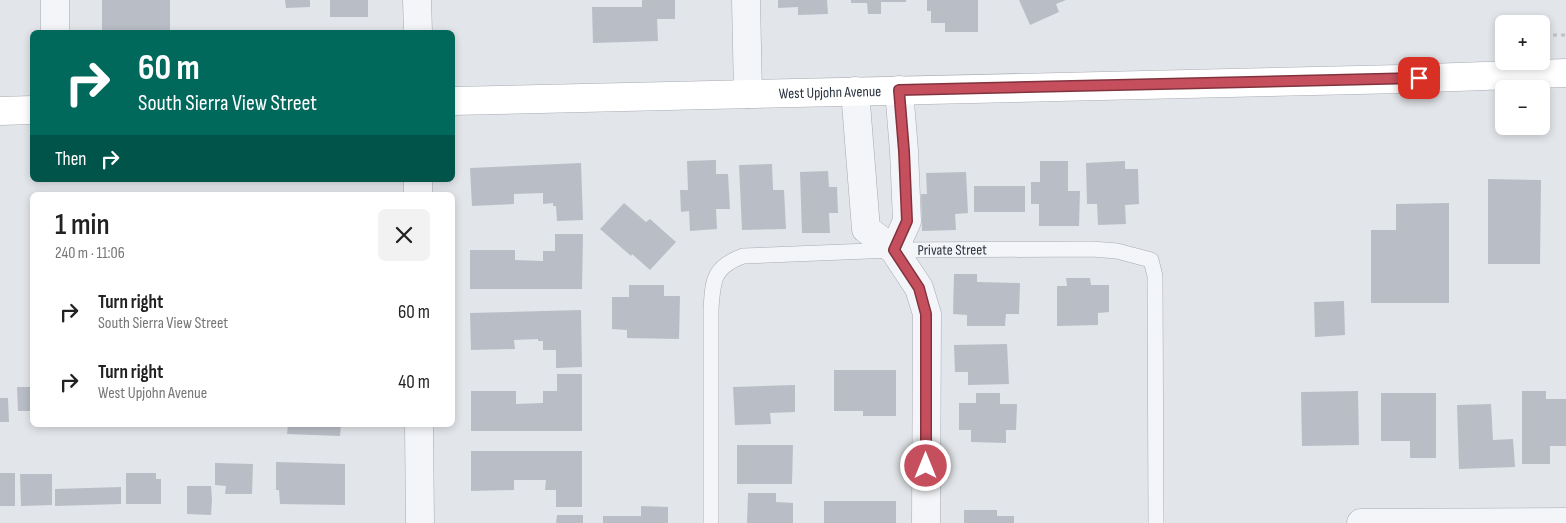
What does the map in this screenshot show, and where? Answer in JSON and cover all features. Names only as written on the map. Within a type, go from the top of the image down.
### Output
[{"type":"main road","name":"West Upjohn Avenue","points":[[455,101],[1410,79],[1566,73]]},
{"type":"main road","points":[[0,111],[30,110]]},
{"type":"street","points":[[54,0],[55,30]]},
{"type":"street","points":[[418,0],[418,30]]},
{"type":"street","points":[[746,0],[748,94]]},
{"type":"street","points":[[894,250],[907,221],[899,90]]},
{"type":"street","points":[[855,91],[866,229],[894,250],[919,288],[926,314],[926,523]]},
{"type":"street","points":[[419,427],[420,523]]},
{"type":"street","points":[[1361,523],[1566,522]]},
{"type":"lane","name":"Private Street","points":[[711,523],[710,309],[712,286],[715,277],[720,269],[729,261],[743,256],[894,250],[1092,249],[1117,251],[1151,260],[1155,276],[1156,523]]},
{"type":"path","points":[[1550,35],[1566,35]]},
{"type":"building","points":[[102,0],[170,0],[170,30],[102,30]]},
{"type":"building","points":[[285,0],[310,0],[310,7],[286,8]]},
{"type":"building","points":[[330,0],[368,0],[368,17],[330,17]]},
{"type":"building","points":[[642,0],[675,0],[675,19],[657,19],[658,41],[593,43],[592,7],[642,7]]},
{"type":"building","points":[[778,0],[827,0],[828,14],[798,15],[798,7],[778,8]]},
{"type":"building","points":[[851,0],[906,0],[906,2],[881,2],[881,14],[868,14],[867,3],[851,3]]},
{"type":"building","points":[[927,0],[978,0],[978,32],[945,32],[945,23],[931,23],[931,11],[927,11]]},
{"type":"building","points":[[1019,0],[1066,0],[1056,4],[1059,12],[1030,25]]},
{"type":"building","points":[[716,160],[716,174],[728,174],[730,209],[716,209],[717,229],[690,231],[689,211],[681,212],[680,190],[688,190],[687,161]]},
{"type":"building","points":[[1040,161],[1068,161],[1068,191],[1080,191],[1079,226],[1039,226],[1039,204],[1031,204],[1031,182],[1040,182]]},
{"type":"building","points":[[1125,161],[1125,169],[1138,169],[1139,204],[1125,205],[1126,224],[1098,225],[1097,204],[1087,204],[1086,163]]},
{"type":"building","points":[[581,163],[583,220],[557,221],[556,206],[553,206],[553,203],[543,204],[543,193],[514,194],[514,204],[472,206],[470,168]]},
{"type":"building","points":[[772,164],[773,190],[784,190],[786,229],[742,230],[739,165]]},
{"type":"building","points":[[828,171],[829,187],[837,187],[838,213],[829,213],[830,233],[802,233],[800,172]]},
{"type":"building","points":[[966,172],[968,213],[955,214],[956,230],[922,231],[921,194],[927,194],[926,173]]},
{"type":"building","points":[[1488,179],[1541,180],[1540,264],[1488,264]]},
{"type":"building","points":[[974,186],[1025,186],[1025,212],[974,212]]},
{"type":"building","points":[[624,203],[646,222],[650,219],[676,242],[650,270],[600,229]]},
{"type":"building","points":[[1449,203],[1449,303],[1371,303],[1371,230],[1396,230],[1396,204]]},
{"type":"building","points":[[555,234],[583,234],[582,289],[470,289],[470,250],[515,250],[515,260],[543,261],[543,251],[555,251]]},
{"type":"building","points":[[954,274],[977,274],[977,282],[1020,283],[1019,314],[1006,314],[1005,326],[967,326],[967,315],[953,314]]},
{"type":"building","points":[[1066,278],[1090,278],[1091,285],[1109,285],[1109,312],[1098,313],[1098,325],[1057,326],[1057,286],[1067,286]]},
{"type":"building","points":[[629,285],[664,285],[664,296],[680,296],[679,339],[627,338],[627,330],[612,329],[612,297],[629,297]]},
{"type":"building","points":[[1344,301],[1345,335],[1315,337],[1314,302]]},
{"type":"building","points":[[581,310],[582,367],[556,368],[556,350],[543,350],[543,341],[538,341],[538,339],[514,340],[515,349],[471,350],[470,313]]},
{"type":"building","points":[[1007,344],[1009,384],[968,385],[968,372],[955,372],[954,345]]},
{"type":"building","points":[[834,370],[896,370],[896,416],[863,416],[863,411],[834,411]]},
{"type":"building","points":[[557,374],[582,374],[582,431],[471,431],[471,391],[516,391],[516,404],[543,403],[543,391],[557,391]]},
{"type":"building","points":[[795,385],[795,412],[770,413],[771,424],[735,425],[733,387]]},
{"type":"building","points":[[17,387],[30,387],[30,411],[18,411]]},
{"type":"building","points":[[1358,391],[1359,445],[1302,446],[1301,392]]},
{"type":"building","points":[[1522,391],[1546,391],[1546,399],[1566,399],[1566,446],[1550,446],[1550,464],[1522,464]]},
{"type":"building","points":[[976,393],[1000,393],[1000,404],[1017,404],[1016,430],[1006,430],[1006,443],[971,442],[971,430],[959,430],[959,403],[976,403]]},
{"type":"building","points":[[1381,393],[1436,393],[1436,458],[1410,458],[1410,441],[1381,441]]},
{"type":"building","points":[[0,398],[8,398],[9,422],[0,422]]},
{"type":"building","points":[[1491,404],[1493,440],[1513,439],[1515,467],[1459,469],[1457,405]]},
{"type":"building","points":[[288,427],[341,427],[340,436],[287,434]]},
{"type":"building","points":[[737,445],[793,445],[792,484],[737,484]]},
{"type":"building","points":[[471,451],[582,451],[582,507],[556,507],[556,490],[545,490],[546,480],[514,480],[514,490],[471,491]]},
{"type":"building","points":[[276,462],[345,464],[345,505],[280,504],[279,490],[276,490]]},
{"type":"building","points":[[215,463],[253,464],[252,494],[225,494],[226,486],[215,485]]},
{"type":"building","points":[[0,473],[15,473],[15,506],[0,506]]},
{"type":"building","points":[[126,473],[156,473],[156,479],[161,479],[161,504],[126,504]]},
{"type":"building","points":[[20,474],[52,474],[52,505],[21,506]]},
{"type":"building","points":[[187,486],[211,486],[211,515],[187,514]]},
{"type":"building","points":[[121,487],[121,504],[55,506],[55,489]]},
{"type":"building","points":[[748,493],[776,493],[776,502],[793,503],[793,523],[747,523]]},
{"type":"building","points":[[824,501],[896,501],[896,523],[824,523]]},
{"type":"building","points":[[641,506],[668,507],[668,523],[603,523],[603,516],[641,516]]},
{"type":"building","points":[[964,510],[997,510],[997,516],[1014,516],[1014,523],[964,523]]},
{"type":"building","points":[[557,515],[583,515],[583,523],[556,523]]},
{"type":"route","points":[[926,466],[926,314],[919,288],[894,250],[907,221],[899,90],[1419,78]]}]
